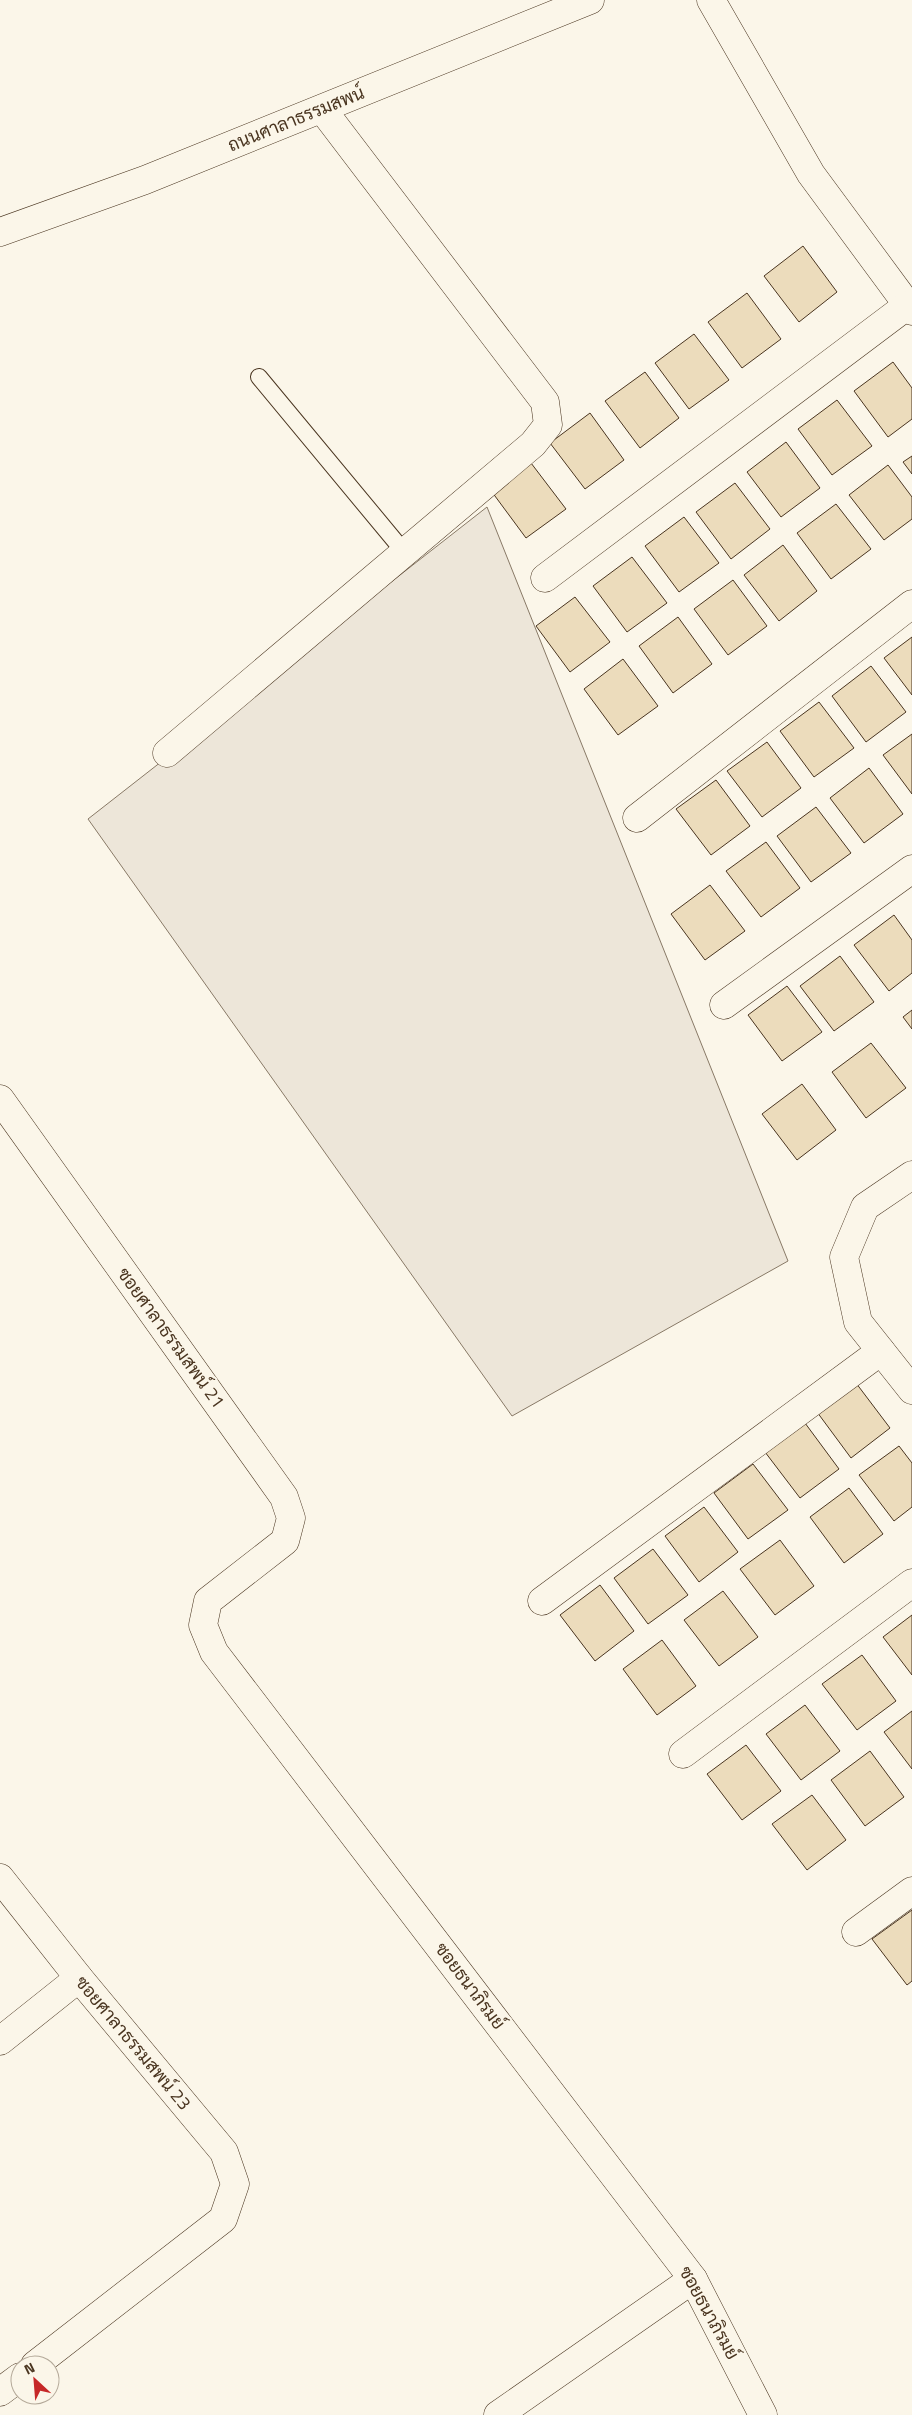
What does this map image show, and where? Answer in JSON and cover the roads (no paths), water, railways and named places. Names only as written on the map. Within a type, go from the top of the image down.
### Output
[{"type":"street","name":"ถนนศาลาธรรมสพน์","points":[[0,232],[145,180],[590,0]]},
{"type":"street","points":[[545,578],[910,308],[811,174],[711,0]]},
{"type":"street","points":[[167,753],[533,444],[548,425],[545,402],[322,110]]},
{"type":"street","points":[[637,818],[912,604]]},
{"type":"street","points":[[724,1005],[912,869]]},
{"type":"street","name":"ซอยศาลาธรรมสพน์ 21","points":[[0,1099],[284,1497],[291,1518],[285,1541],[245,1573]]},
{"type":"street","points":[[912,1175],[865,1207],[844,1257],[858,1322],[912,1390]]},
{"type":"street","points":[[542,1601],[881,1351]]},
{"type":"street","name":"ซอยธนาภิรมย์","points":[[245,1573],[208,1601],[203,1625],[214,1652],[693,2278],[762,2415]]},
{"type":"street","points":[[683,1754],[912,1583]]},
{"type":"street","name":"ซอยศาลาธรรมสพน์ 23","points":[[0,1878],[79,1978],[224,2152],[235,2184],[223,2219],[48,2355]]},
{"type":"street","points":[[856,1932],[912,1891]]},
{"type":"street","points":[[0,2041],[79,1978]]},
{"type":"street","points":[[498,2415],[693,2278]]},
{"type":"lane","points":[[259,377],[405,552]]}]
